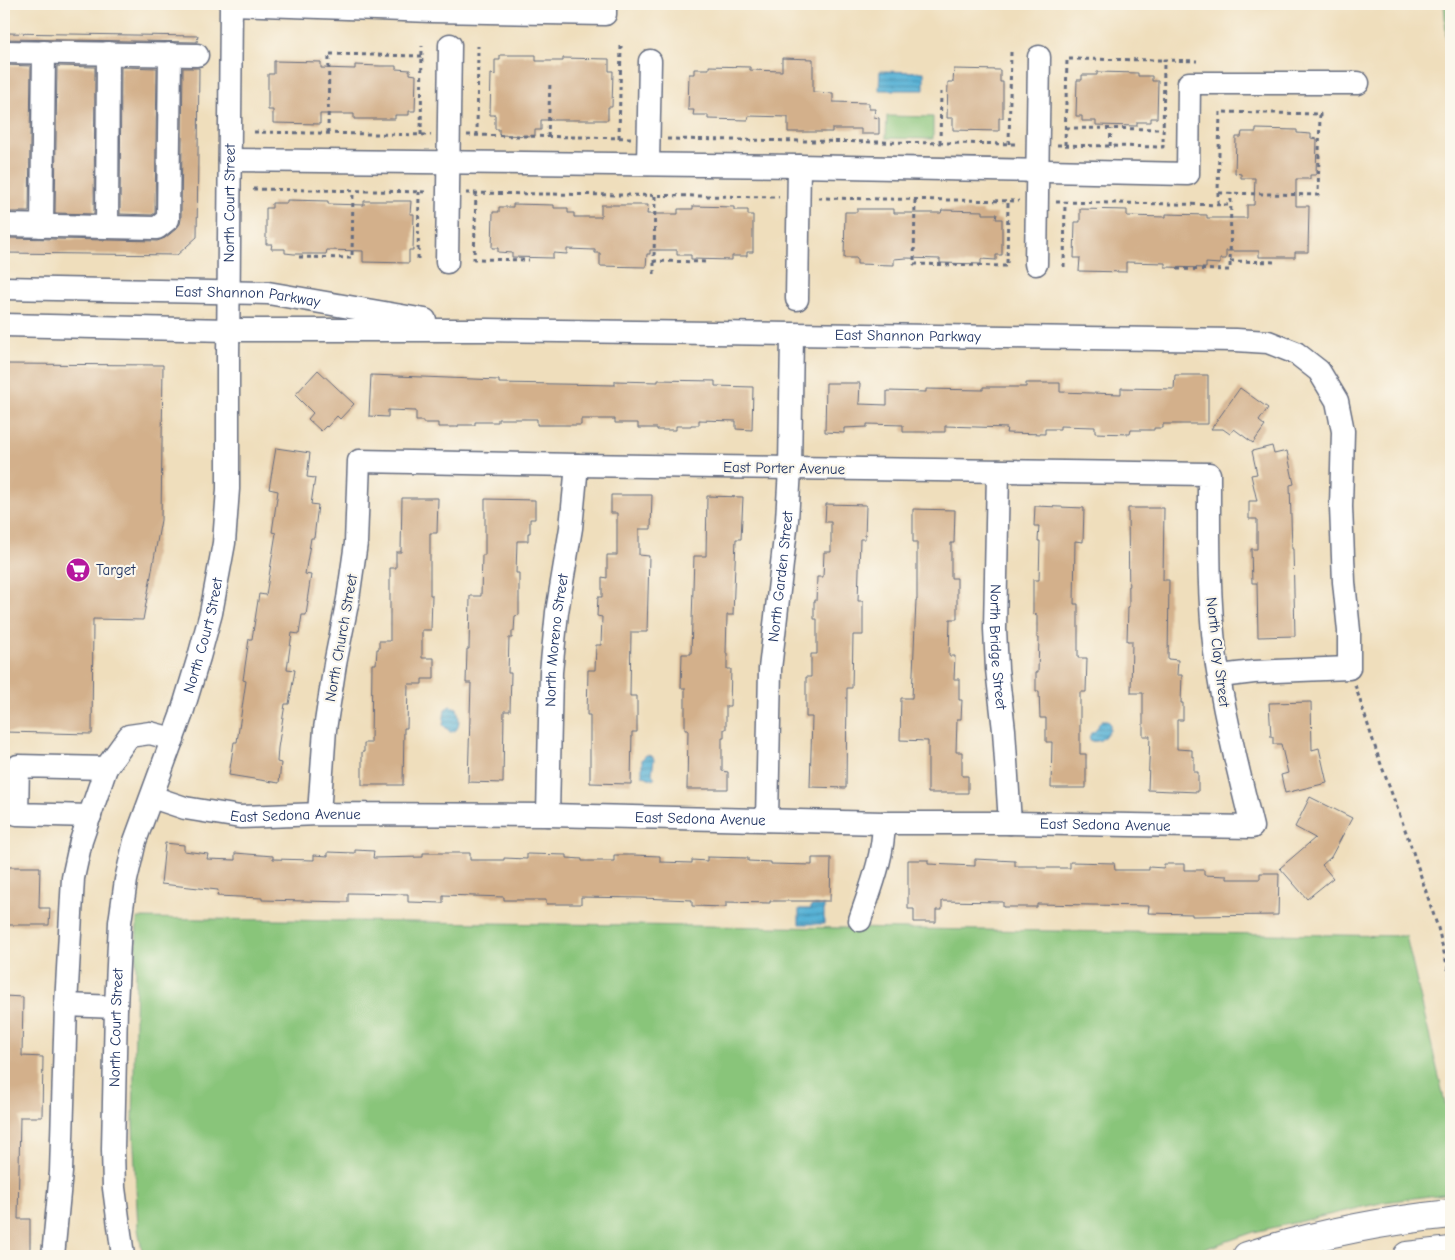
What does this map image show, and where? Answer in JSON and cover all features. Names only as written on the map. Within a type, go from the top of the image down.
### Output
[{"type":"main road","points":[[1247,1256],[1326,1234],[1451,1214]]},
{"type":"main road","points":[[1407,1256],[1451,1251]]},
{"type":"street","points":[[232,4],[432,11],[605,14],[605,4]]},
{"type":"street","name":"North Court Street","points":[[123,1256],[114,1188],[112,1149],[120,922],[126,880],[135,840],[173,739],[200,657],[211,613],[224,543],[228,489],[228,292],[232,4]]},
{"type":"street","points":[[447,262],[450,45]]},
{"type":"street","points":[[4,52],[197,55]]},
{"type":"street","points":[[42,226],[44,52]]},
{"type":"street","points":[[107,227],[108,53]]},
{"type":"street","points":[[4,225],[156,228],[168,219],[170,54]]},
{"type":"street","points":[[1036,264],[1039,56]]},
{"type":"street","points":[[648,164],[650,61]]},
{"type":"street","points":[[230,160],[799,166],[1188,174],[1189,82],[1358,84]]},
{"type":"street","points":[[797,299],[799,166]]},
{"type":"street","name":"East Shannon Parkway","points":[[4,288],[268,293],[487,330]]},
{"type":"street","points":[[4,299],[45,289]]},
{"type":"street","name":"East Shannon Parkway","points":[[4,325],[228,330],[487,330],[1236,340],[1268,342],[1296,353],[1319,371],[1337,401],[1343,430],[1341,507],[1344,582],[1349,631],[1349,668]]},
{"type":"street","name":"North Garden Street","points":[[767,820],[770,669],[787,520],[790,469],[792,335]]},
{"type":"street","name":"East Porter Avenue","points":[[359,461],[577,466],[1209,474]]},
{"type":"street","name":"North Church Street","points":[[319,814],[325,729],[356,543],[359,461]]},
{"type":"street","name":"North Moreno Street","points":[[548,815],[551,672],[557,612],[571,528],[577,466]]},
{"type":"street","name":"North Bridge Street","points":[[998,471],[995,629],[1010,823]]},
{"type":"street","name":"North Clay Street","points":[[1209,474],[1209,566],[1216,654],[1228,726],[1252,827]]},
{"type":"street","points":[[1220,676],[1254,672],[1349,668]]},
{"type":"street","points":[[53,1256],[62,1172],[66,1005],[73,878],[81,841],[106,768],[129,736],[150,733],[173,739]]},
{"type":"street","points":[[90,816],[17,814],[18,766],[106,768]]},
{"type":"street","name":"East Sedona Avenue","points":[[152,797],[184,808],[240,817],[319,814],[548,815],[884,823],[1252,827]]},
{"type":"street","points":[[860,920],[880,860],[884,823]]},
{"type":"street","points":[[66,1005],[116,1007]]},
{"type":"path","points":[[421,135],[422,46]]},
{"type":"path","points":[[477,136],[478,46]]},
{"type":"path","points":[[619,138],[621,46]]},
{"type":"path","points":[[1009,144],[1010,52]]},
{"type":"path","points":[[328,133],[329,54],[422,56]]},
{"type":"path","points":[[1065,145],[1067,59],[1197,61]]},
{"type":"path","points":[[254,132],[1163,147],[1164,60]]},
{"type":"path","points":[[548,137],[550,82]]},
{"type":"path","points":[[940,143],[941,92]]},
{"type":"path","points":[[1218,193],[1318,195],[1320,114],[1220,112],[1218,193],[1218,204]]},
{"type":"path","points":[[1066,128],[1163,129]]},
{"type":"path","points":[[1110,146],[1111,129]]},
{"type":"path","points":[[253,189],[1231,205]]},
{"type":"path","points":[[299,257],[352,258],[353,191]]},
{"type":"path","points":[[418,259],[419,192]]},
{"type":"path","points":[[476,193],[474,259],[529,260]]},
{"type":"path","points":[[1177,269],[1230,270],[1231,193]]},
{"type":"path","points":[[654,274],[655,196]]},
{"type":"path","points":[[915,200],[914,264],[997,266],[1006,266],[1008,201]]},
{"type":"path","points":[[1064,267],[1065,202]]},
{"type":"path","points":[[654,261],[708,262]]},
{"type":"path","points":[[1230,261],[1278,262]]},
{"type":"path","points":[[1349,668],[1378,759],[1426,890],[1438,928],[1451,981]]},
{"type":"green space","points":[[1444,4],[1451,4],[1451,151],[1445,16]]},
{"type":"green space","points":[[887,116],[933,117],[933,139],[886,138]]},
{"type":"green space","points":[[137,918],[1406,936],[1451,1128],[1451,1193],[1385,1202],[1254,1232],[1184,1256],[143,1256],[138,1229],[133,1125]]},
{"type":"water","points":[[880,71],[924,72],[924,90],[879,90]]},
{"type":"water","points":[[450,706],[457,708],[459,719],[458,727],[450,732],[443,725],[445,709]]},
{"type":"water","points":[[1102,720],[1107,720],[1110,723],[1110,729],[1101,740],[1091,741],[1089,737]]},
{"type":"water","points":[[646,755],[652,756],[654,759],[652,774],[655,778],[653,780],[642,775],[642,759]]},
{"type":"water","points":[[811,906],[824,906],[824,924],[799,924],[799,909],[811,909]]},
{"type":"building","points":[[4,33],[198,36],[197,42],[4,39]]},
{"type":"building","points":[[500,55],[536,55],[536,61],[563,61],[563,58],[609,59],[609,71],[613,71],[612,107],[608,107],[608,120],[541,120],[541,130],[535,130],[535,136],[499,135],[499,129],[495,129],[495,115],[490,115],[491,74],[495,75],[495,60],[500,60]]},
{"type":"building","points":[[782,58],[813,59],[813,92],[833,93],[833,102],[869,103],[869,109],[875,109],[874,117],[879,118],[879,134],[861,134],[861,129],[832,129],[832,132],[788,132],[788,117],[749,116],[748,120],[708,119],[708,115],[693,115],[694,110],[688,110],[689,74],[694,74],[694,69],[709,69],[709,66],[750,67],[750,70],[782,71]]},
{"type":"building","points":[[274,61],[321,62],[321,68],[355,69],[355,65],[396,66],[396,69],[410,70],[410,74],[416,75],[415,111],[409,111],[409,115],[395,115],[395,119],[354,119],[354,114],[320,114],[320,124],[273,123],[273,110],[268,110],[268,74],[274,74]]},
{"type":"building","points":[[4,65],[31,66],[29,212],[4,212]]},
{"type":"building","points":[[57,66],[95,67],[94,214],[55,213]]},
{"type":"building","points":[[121,67],[157,68],[155,213],[152,215],[120,214]]},
{"type":"building","points":[[183,68],[199,68],[197,237],[177,255],[4,253],[4,238],[157,241],[165,238],[176,229],[181,219]]},
{"type":"building","points":[[954,69],[1000,70],[1000,82],[1003,82],[1003,118],[999,118],[999,131],[953,130],[953,118],[947,118],[948,82],[953,82]]},
{"type":"building","points":[[1097,72],[1138,73],[1138,76],[1152,76],[1152,81],[1158,81],[1157,118],[1151,118],[1151,122],[1137,122],[1137,126],[1096,125],[1096,121],[1082,121],[1082,116],[1076,116],[1077,80],[1082,80],[1082,75],[1097,75]]},
{"type":"building","points":[[1256,129],[1297,130],[1297,133],[1311,134],[1311,138],[1317,139],[1316,175],[1310,175],[1310,179],[1296,179],[1296,206],[1309,206],[1308,252],[1295,252],[1295,257],[1259,257],[1259,251],[1226,251],[1226,259],[1220,259],[1220,264],[1206,263],[1206,268],[1165,267],[1165,263],[1126,262],[1126,272],[1079,271],[1080,258],[1074,258],[1075,222],[1080,222],[1080,209],[1127,210],[1127,216],[1166,217],[1166,214],[1207,215],[1207,218],[1247,218],[1247,205],[1254,205],[1255,178],[1241,178],[1241,174],[1235,173],[1236,137],[1241,137],[1242,132],[1256,132]]},
{"type":"building","points":[[287,200],[328,201],[328,204],[364,205],[364,201],[411,201],[410,214],[414,214],[413,250],[409,250],[409,263],[363,262],[363,251],[327,250],[326,254],[294,254],[285,253],[285,249],[271,249],[272,244],[266,244],[266,208],[272,208],[272,203],[287,203]]},
{"type":"building","points":[[513,204],[554,205],[554,208],[568,208],[568,213],[574,213],[574,217],[601,217],[601,205],[648,205],[647,214],[678,214],[678,209],[693,209],[693,206],[734,207],[734,210],[748,210],[748,215],[753,215],[753,252],[747,252],[747,256],[732,256],[732,260],[691,259],[691,255],[677,255],[677,250],[650,250],[650,254],[647,254],[646,267],[600,266],[600,253],[595,253],[595,250],[567,249],[567,254],[553,253],[553,258],[512,257],[512,253],[498,252],[498,248],[492,248],[493,212],[499,212],[499,207],[513,207]]},
{"type":"building","points":[[857,209],[894,209],[894,213],[941,213],[942,210],[983,211],[983,214],[997,214],[996,219],[1002,219],[1002,255],[996,255],[996,260],[981,259],[981,264],[940,263],[940,259],[906,258],[894,259],[894,265],[857,264],[857,258],[844,258],[845,212],[857,212]]},
{"type":"building","name":"Target","points":[[4,364],[163,365],[161,520],[143,620],[93,619],[92,734],[4,732]]},
{"type":"building","points":[[318,370],[354,404],[340,419],[337,416],[321,431],[308,419],[313,413],[295,395]]},
{"type":"building","points":[[371,375],[499,380],[499,383],[615,385],[615,381],[715,381],[715,386],[753,387],[752,430],[736,429],[736,421],[699,420],[699,425],[676,426],[676,430],[657,430],[657,428],[638,428],[638,423],[615,423],[615,419],[581,419],[581,425],[537,425],[537,419],[498,419],[498,422],[475,422],[475,425],[438,427],[438,423],[416,421],[416,411],[388,410],[388,417],[369,416]]},
{"type":"building","points":[[1175,375],[1208,375],[1208,424],[1163,424],[1163,428],[1131,430],[1130,434],[1095,433],[1095,427],[1060,426],[1060,429],[1045,429],[1045,434],[1006,433],[1007,428],[945,426],[945,432],[903,432],[903,425],[867,424],[867,427],[844,428],[844,433],[825,432],[826,383],[860,383],[859,404],[887,405],[887,391],[926,392],[926,389],[983,390],[983,387],[1026,387],[1026,383],[1060,383],[1060,392],[1121,394],[1121,388],[1174,389]]},
{"type":"building","points":[[1240,388],[1268,408],[1259,421],[1265,426],[1253,443],[1234,429],[1230,434],[1223,429],[1211,429]]},
{"type":"building","points":[[1272,446],[1274,454],[1287,451],[1294,484],[1290,485],[1295,636],[1258,637],[1257,583],[1252,583],[1251,549],[1257,549],[1257,519],[1249,519],[1249,501],[1257,501],[1251,475],[1257,474],[1252,451]]},
{"type":"building","points":[[276,448],[310,453],[307,477],[315,478],[311,504],[318,505],[314,538],[311,538],[305,574],[311,575],[306,615],[302,615],[299,634],[292,633],[287,669],[295,670],[289,704],[285,704],[278,748],[277,762],[281,763],[279,783],[229,775],[234,742],[237,742],[246,681],[243,680],[249,639],[252,639],[259,594],[266,595],[276,533],[272,532],[278,491],[269,489]]},
{"type":"building","points":[[611,495],[652,495],[651,529],[639,529],[639,555],[649,556],[647,632],[631,632],[630,696],[637,696],[637,732],[632,732],[631,784],[590,783],[590,715],[587,715],[588,670],[595,670],[596,645],[601,645],[602,617],[597,616],[598,597],[602,597],[602,577],[607,578],[607,555],[617,555],[617,513],[611,513]]},
{"type":"building","points":[[707,496],[743,497],[741,539],[736,539],[733,615],[727,615],[726,654],[727,669],[731,669],[730,706],[726,706],[726,729],[724,729],[724,738],[722,738],[722,771],[728,772],[728,789],[687,789],[688,730],[685,730],[685,688],[681,688],[682,654],[691,654],[694,556],[706,556]]},
{"type":"building","points":[[402,498],[438,498],[437,533],[430,533],[431,630],[422,630],[422,658],[434,658],[434,679],[422,679],[422,684],[408,684],[407,728],[404,728],[403,785],[362,785],[362,752],[364,752],[364,743],[371,743],[372,664],[376,664],[379,641],[390,641],[390,568],[396,568],[396,552],[401,552]]},
{"type":"building","points":[[485,499],[535,500],[535,519],[530,519],[528,541],[517,541],[516,573],[519,573],[519,615],[515,616],[514,631],[512,631],[512,638],[509,638],[508,673],[511,673],[510,711],[504,711],[503,783],[468,782],[471,683],[466,683],[470,596],[481,596],[482,555],[485,555]]},
{"type":"building","points":[[826,504],[866,505],[865,539],[860,539],[858,601],[863,601],[863,635],[853,635],[852,688],[847,688],[846,788],[810,787],[812,717],[806,717],[806,677],[811,677],[811,654],[817,654],[817,619],[814,619],[814,601],[816,601],[817,577],[823,577],[824,552],[831,552],[831,522],[825,522]]},
{"type":"building","points":[[1035,506],[1084,508],[1083,542],[1075,541],[1074,604],[1078,604],[1078,658],[1087,658],[1086,692],[1080,692],[1080,754],[1086,754],[1086,788],[1051,788],[1052,742],[1046,742],[1046,718],[1040,718],[1039,691],[1036,691],[1039,638],[1037,638],[1037,615],[1033,614],[1033,580],[1039,580],[1040,541],[1038,541],[1039,526],[1034,526]]},
{"type":"building","points":[[1128,508],[1164,508],[1163,580],[1169,580],[1168,659],[1178,660],[1177,675],[1182,675],[1181,703],[1183,703],[1183,720],[1177,720],[1177,749],[1192,750],[1194,772],[1198,772],[1198,792],[1148,790],[1150,736],[1143,736],[1143,693],[1131,693],[1132,641],[1127,641],[1129,607]]},
{"type":"building","points":[[913,509],[955,510],[954,543],[951,543],[951,578],[957,578],[957,619],[950,619],[949,656],[955,656],[954,679],[959,679],[959,700],[962,700],[961,719],[957,719],[956,752],[962,752],[962,776],[968,776],[968,793],[928,793],[928,741],[900,740],[901,698],[912,698],[917,600],[917,542],[913,542]]},
{"type":"building","points":[[1311,702],[1312,750],[1319,748],[1327,783],[1285,793],[1281,775],[1288,773],[1281,744],[1273,744],[1273,737],[1271,737],[1269,703]]},
{"type":"building","points":[[1310,797],[1352,818],[1331,857],[1322,865],[1333,878],[1307,899],[1280,868],[1315,838],[1295,827]]},
{"type":"building","points":[[165,843],[184,845],[184,851],[208,854],[207,859],[235,860],[235,853],[273,856],[273,859],[314,860],[314,855],[328,856],[328,852],[355,853],[355,850],[374,851],[373,858],[423,857],[423,853],[470,853],[470,860],[527,859],[527,854],[567,855],[567,858],[582,859],[582,861],[614,861],[614,855],[633,855],[660,856],[660,862],[692,863],[692,860],[707,861],[707,857],[748,858],[748,861],[771,862],[771,864],[812,865],[812,858],[831,858],[830,901],[726,902],[726,907],[692,906],[692,900],[581,897],[581,904],[546,904],[546,900],[504,900],[504,897],[443,895],[443,903],[408,902],[408,894],[348,893],[348,902],[262,900],[262,898],[217,896],[218,890],[161,884]]},
{"type":"building","points":[[975,859],[1015,861],[1015,866],[1038,866],[1038,868],[1070,868],[1070,862],[1114,863],[1115,870],[1149,870],[1149,867],[1164,868],[1164,864],[1184,864],[1184,870],[1204,870],[1204,875],[1227,876],[1227,879],[1260,879],[1260,873],[1279,873],[1278,915],[1192,916],[1192,914],[1148,913],[1149,906],[1037,904],[1037,907],[1003,907],[1003,902],[942,901],[942,910],[936,910],[936,922],[914,922],[914,909],[908,909],[908,860],[928,860],[928,864],[975,866]]},
{"type":"building","points":[[4,867],[40,867],[39,908],[50,908],[49,925],[4,925]]},
{"type":"building","points":[[4,996],[23,997],[22,1056],[43,1057],[42,1117],[20,1117],[18,1219],[30,1219],[30,1256],[4,1256]]},
{"type":"place","name":"Target","points":[[78,570]]}]
